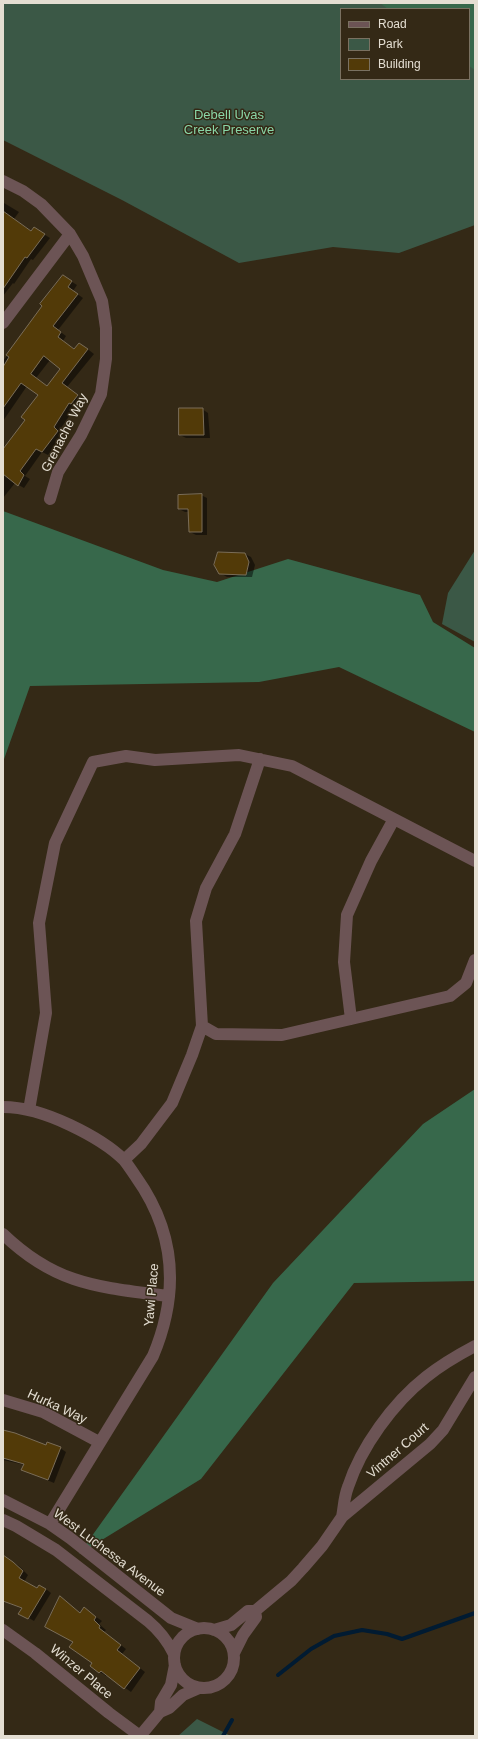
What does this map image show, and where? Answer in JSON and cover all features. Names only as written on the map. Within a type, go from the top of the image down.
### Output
[{"type":"street","name":"Grenache Way","points":[[3,181],[23,191],[41,204],[70,234],[83,256],[102,301],[106,328],[106,359],[101,394],[81,435],[58,472],[50,499]]},
{"type":"street","points":[[3,323],[70,234]]},
{"type":"street","points":[[29,1110],[46,1013],[39,923],[55,842],[92,762],[126,756],[155,760],[239,755],[292,766],[475,861]]},
{"type":"street","points":[[124,1160],[140,1144],[172,1103],[192,1055],[202,1026],[196,921],[206,888],[235,834],[260,759]]},
{"type":"street","points":[[352,1019],[344,962],[347,915],[371,861],[394,819]]},
{"type":"street","points":[[202,1026],[216,1034],[282,1035],[450,996],[466,983],[475,960]]},
{"type":"street","name":"Yawi Place","points":[[3,1107],[29,1110],[54,1118],[101,1142],[124,1160],[154,1206],[163,1229],[169,1252],[170,1276],[163,1332],[153,1356],[50,1524]]},
{"type":"street","points":[[3,1234],[18,1248],[44,1266],[64,1276],[92,1286],[168,1296]]},
{"type":"street","name":"Vintner Court","points":[[342,1517],[347,1489],[356,1466],[374,1434],[407,1395],[426,1377],[475,1346]]},
{"type":"street","name":"Vintner Court","points":[[214,1630],[231,1625],[248,1611],[255,1610],[291,1581],[322,1546],[342,1517],[430,1444],[443,1430],[475,1377]]},
{"type":"street","name":"Hurka Way","points":[[3,1400],[43,1412],[99,1442]]},
{"type":"street","name":"West Luchessa Avenue","points":[[3,1500],[50,1524],[70,1538],[171,1618],[198,1629]]},
{"type":"street","points":[[3,1520],[56,1550],[148,1621],[164,1636],[174,1660],[177,1672],[186,1682],[199,1688]]},
{"type":"street","points":[[140,1736],[160,1712],[169,1708],[183,1695],[199,1688],[211,1688],[224,1682],[230,1675],[233,1667],[234,1653],[243,1635],[256,1617],[255,1610]]},
{"type":"street","points":[[160,1712],[162,1702],[171,1685],[174,1660],[180,1640],[185,1635],[198,1629],[204,1628],[214,1630],[224,1635],[229,1641],[234,1653]]},
{"type":"street","name":"Winzer Place","points":[[3,1630],[35,1652],[109,1713],[140,1736]]},
{"type":"green space","name":"Debell Uvas Creek Preserve","points":[[3,3],[475,3],[475,225],[399,253],[333,247],[239,263],[122,200],[3,140]]},
{"type":"green space","points":[[380,3],[475,3],[475,70],[470,67],[470,8],[387,8]]},
{"type":"green space","points":[[3,511],[163,570],[217,582],[288,559],[420,595],[433,622],[475,648],[475,732],[339,667],[259,682],[30,686],[3,762]]},
{"type":"green space","points":[[475,550],[475,642],[442,624],[448,593]]},
{"type":"green space","points":[[475,1089],[475,1281],[354,1283],[201,1479],[79,1554],[273,1283],[423,1124]]},
{"type":"green space","points":[[197,1719],[231,1736],[178,1736]]},
{"type":"building","points":[[3,211],[31,231],[34,227],[45,234],[27,258],[25,257],[3,289]]},
{"type":"building","points":[[63,275],[72,281],[68,287],[78,294],[53,326],[61,332],[58,337],[74,349],[79,343],[88,349],[62,383],[78,395],[71,404],[69,403],[54,427],[58,431],[42,452],[36,449],[20,471],[24,475],[18,486],[3,474],[3,449],[25,420],[21,417],[38,395],[21,383],[3,408],[3,367],[9,357],[6,355],[42,306],[40,304]],"holes":[[[44,356],[60,369],[47,386],[31,374]]]},
{"type":"building","points":[[179,408],[203,408],[204,435],[179,435]]},
{"type":"building","points":[[202,494],[202,532],[189,532],[188,509],[178,509],[178,495]]},
{"type":"building","points":[[218,552],[245,553],[249,562],[246,575],[219,574],[214,565]]},
{"type":"building","points":[[3,1430],[46,1445],[47,1442],[61,1447],[48,1480],[21,1470],[24,1464],[3,1458]]},
{"type":"building","points":[[3,1555],[23,1571],[19,1578],[37,1588],[39,1585],[46,1589],[28,1619],[18,1614],[22,1608],[3,1601]]},
{"type":"building","points":[[60,1596],[80,1613],[84,1607],[96,1617],[94,1620],[100,1626],[99,1628],[121,1645],[117,1650],[140,1668],[124,1689],[101,1671],[99,1673],[90,1666],[92,1663],[69,1647],[73,1642],[45,1627]]},
{"type":"waterway","points":[[278,1675],[311,1649],[334,1636],[362,1630],[387,1634],[402,1639],[475,1613]]},
{"type":"waterway","points":[[223,1736],[232,1720]]}]
